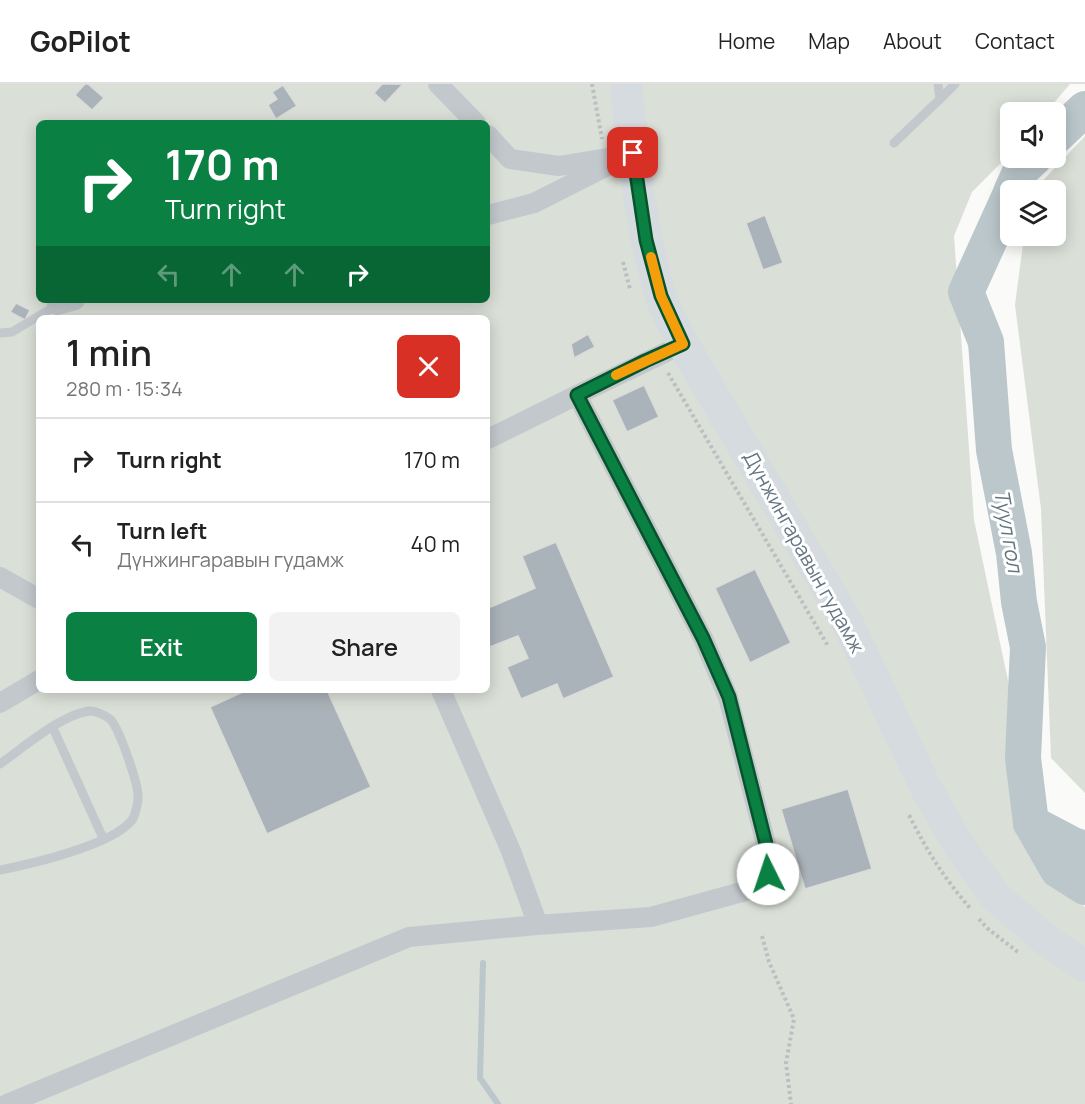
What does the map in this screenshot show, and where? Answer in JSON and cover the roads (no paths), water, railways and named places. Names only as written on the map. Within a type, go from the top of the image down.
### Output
[{"type":"main road","name":"Дүнжингаравын гудамж","points":[[626,84],[633,153],[646,240],[661,296],[683,344],[846,620],[926,788],[958,844],[996,897],[1045,939],[1085,966]]},
{"type":"street","points":[[438,84],[473,120]]},
{"type":"street","points":[[490,137],[510,159],[559,166],[633,153]]},
{"type":"street","points":[[490,214],[534,203],[633,153]]},
{"type":"street","points":[[490,438],[683,344]]},
{"type":"street","points":[[7,1104],[409,937],[651,917],[749,890],[768,874],[766,844],[729,697],[703,638],[577,395]]},
{"type":"street","points":[[0,577],[36,597]]},
{"type":"street","points":[[0,703],[36,682]]},
{"type":"street","points":[[442,693],[511,851],[538,925]]},
{"type":"lane","points":[[938,84],[940,99]]},
{"type":"lane","points":[[894,143],[955,84]]},
{"type":"lane","points":[[44,315],[66,303]]},
{"type":"lane","points":[[0,333],[12,332],[36,319]]},
{"type":"lane","points":[[0,764],[71,715],[94,711],[110,719],[133,772],[139,797],[132,819],[112,835],[50,860],[0,870]]},
{"type":"lane","points":[[52,728],[103,838]]},
{"type":"waterway","name":"Туул гол","points":[[1066,127],[1085,109]]},
{"type":"waterway","name":"Туул гол","points":[[1016,180],[1023,168]]},
{"type":"waterway","name":"Туул гол","points":[[1000,217],[966,292],[986,342],[994,450],[1014,553],[1019,602],[1028,647],[1023,758],[1031,823],[1085,849]]},
{"type":"waterway","points":[[1031,823],[1058,870],[1085,887]]},
{"type":"waterway","points":[[483,963],[480,1078],[498,1104]]}]
